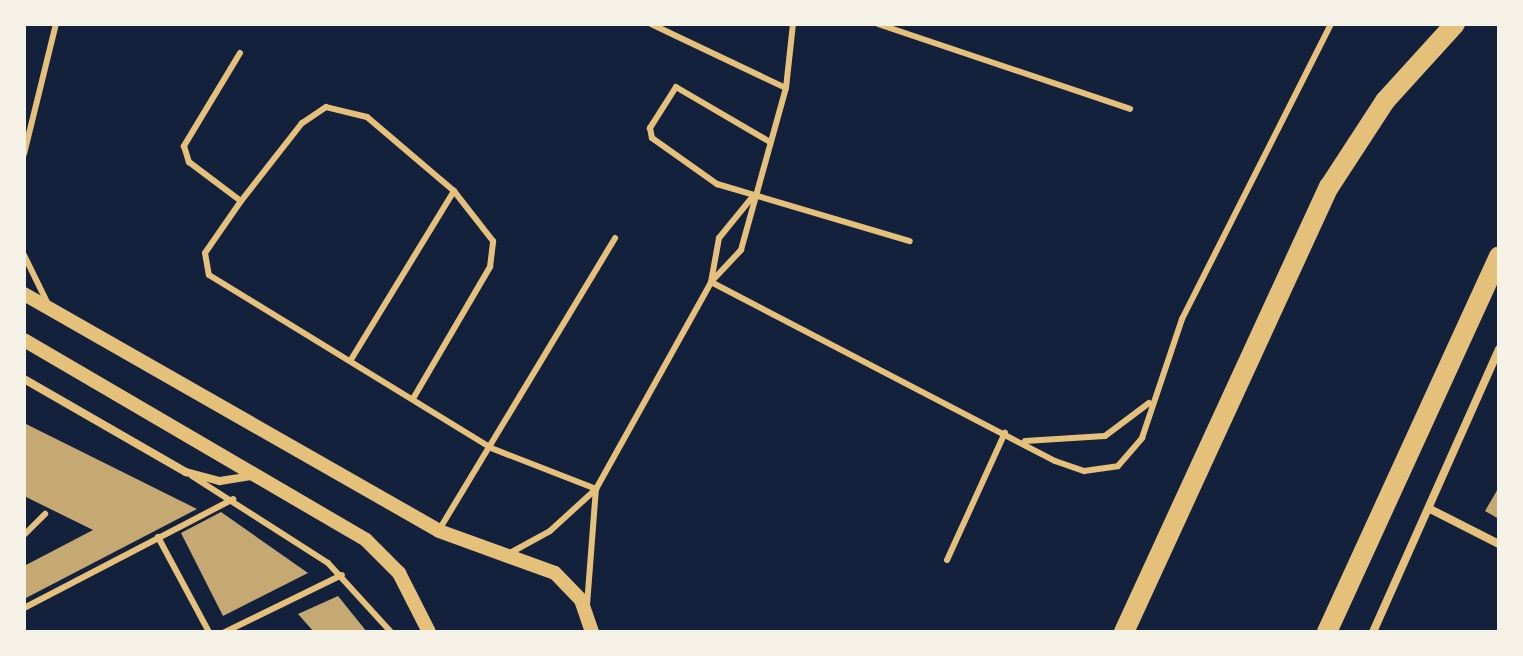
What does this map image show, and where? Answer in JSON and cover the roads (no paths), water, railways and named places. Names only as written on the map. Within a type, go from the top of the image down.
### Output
[{"type":"main road","points":[[1124,632],[1329,187],[1385,101],[1455,24]]},
{"type":"main road","points":[[1327,632],[1499,256]]},
{"type":"street","points":[[24,294],[439,531],[555,573],[587,612],[592,632]]},
{"type":"street","points":[[24,340],[258,474],[384,555],[412,593],[429,632]]},
{"type":"street","points":[[1373,632],[1499,349]]},
{"type":"street","points":[[24,379],[186,472],[220,481],[258,474]]},
{"type":"street","points":[[1430,509],[1499,544]]},
{"type":"lane","points":[[24,154],[56,24]]},
{"type":"lane","points":[[651,24],[786,88]]},
{"type":"lane","points":[[505,556],[550,531],[596,489],[711,282],[741,250],[756,217],[754,195],[786,88],[793,24]]},
{"type":"lane","points":[[878,24],[1130,109]]},
{"type":"lane","points":[[711,282],[1055,461],[1101,471],[1132,454],[1182,319],[1331,24]]},
{"type":"lane","points":[[240,53],[184,146],[189,162],[241,201]]},
{"type":"lane","points":[[770,142],[676,87],[650,128],[652,138],[717,184],[910,241]]},
{"type":"lane","points":[[414,397],[494,254],[488,228],[454,191],[367,117],[341,106],[302,123],[241,201],[205,253],[209,275],[352,358],[491,448],[596,489]]},
{"type":"lane","points":[[352,358],[454,191]]},
{"type":"lane","points":[[711,282],[719,238],[754,195]]},
{"type":"lane","points":[[439,531],[615,238]]},
{"type":"lane","points":[[24,255],[51,309]]},
{"type":"lane","points":[[1021,441],[1105,436],[1149,403]]},
{"type":"lane","points":[[947,560],[1005,433]]},
{"type":"lane","points":[[186,472],[233,499],[342,575],[391,632]]},
{"type":"lane","points":[[587,612],[596,489]]},
{"type":"lane","points":[[24,608],[233,499]]},
{"type":"lane","points":[[24,535],[45,514]]},
{"type":"lane","points":[[158,537],[209,632]]},
{"type":"lane","points":[[225,632],[342,575]]}]
